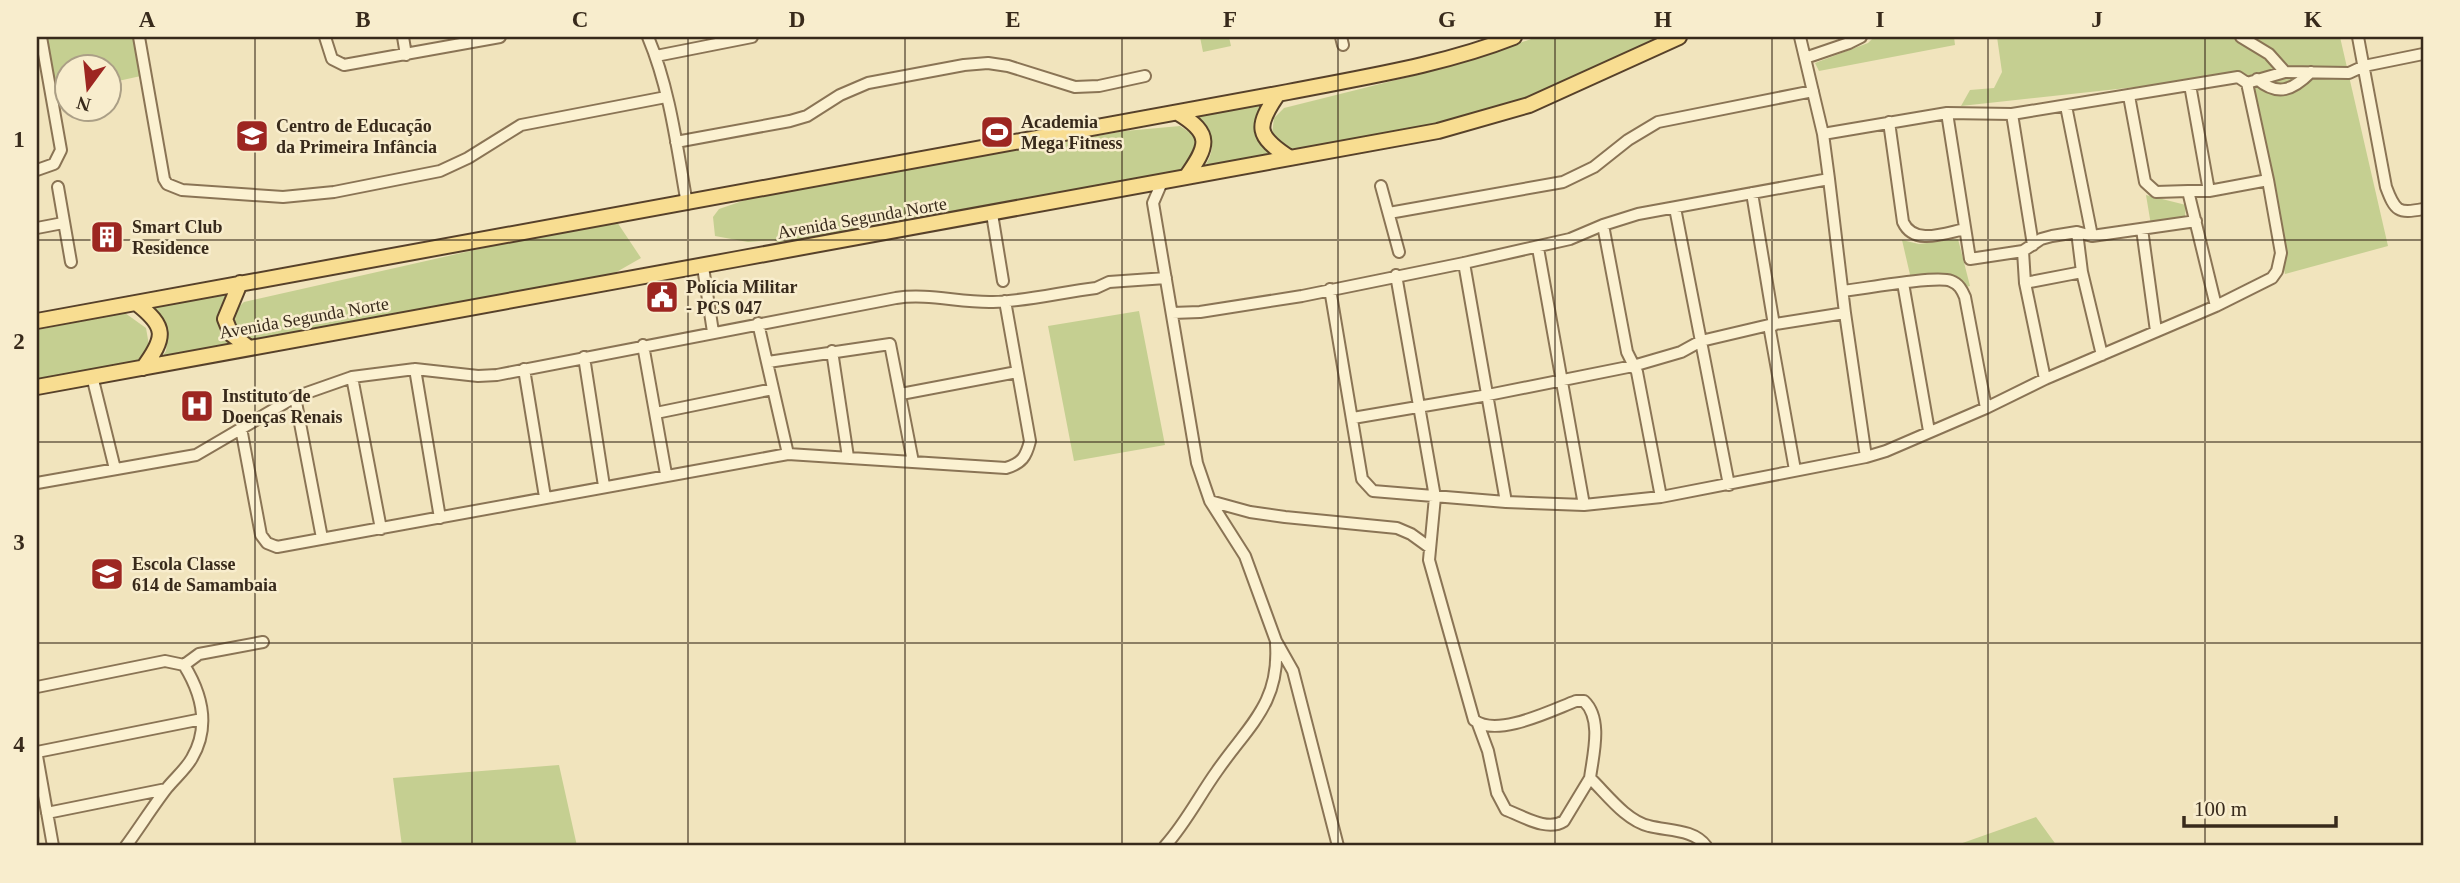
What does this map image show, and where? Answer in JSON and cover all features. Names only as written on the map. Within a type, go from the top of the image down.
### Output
[{"type":"main road","points":[[37,321],[1278,94],[1402,69],[1514,37]]},
{"type":"main road","name":"Avenida Segunda Norte","points":[[37,387],[1438,131],[1529,105],[1679,37]]},
{"type":"main road","points":[[1278,94],[1263,121],[1263,132],[1269,144],[1290,158]]},
{"type":"main road","points":[[1178,113],[1193,122],[1204,136],[1200,158],[1186,177]]},
{"type":"main road","points":[[240,283],[225,319],[232,334],[248,347]]},
{"type":"main road","points":[[136,303],[152,315],[158,322],[160,331],[155,351],[143,368]]},
{"type":"street","points":[[37,170],[54,164],[61,150],[41,37]]},
{"type":"street","points":[[139,37],[164,179],[167,184],[182,190],[284,197],[334,192],[440,171],[468,158],[521,125],[666,97]]},
{"type":"street","points":[[325,37],[332,59],[344,65],[406,55],[467,40],[500,37]]},
{"type":"street","points":[[403,37],[406,55]]},
{"type":"street","points":[[648,37],[656,56],[666,97],[687,204]]},
{"type":"street","points":[[656,56],[723,39],[752,37]]},
{"type":"street","points":[[1800,37],[1823,134],[1866,457]]},
{"type":"street","points":[[1805,58],[1861,37]]},
{"type":"street","points":[[2241,37],[2269,54],[2285,72]]},
{"type":"street","points":[[2358,37],[2386,187],[2392,204],[2398,210],[2407,212],[2423,209]]},
{"type":"street","points":[[2252,81],[2285,72],[2350,73],[2364,65],[2423,54]]},
{"type":"street","points":[[676,142],[790,121],[807,116],[868,83],[964,65],[988,63],[1008,66],[1075,87],[1109,84],[1145,76]]},
{"type":"street","points":[[1823,134],[1947,113],[2011,114],[2238,77],[2266,87],[2287,89],[2299,84],[2311,72]]},
{"type":"street","points":[[1330,289],[1362,479],[1373,491],[1506,502],[1584,505],[1661,497],[1866,457],[1986,408],[2045,379],[2270,280],[2277,271],[2281,253],[2252,81]]},
{"type":"street","points":[[2190,85],[2209,191]]},
{"type":"street","points":[[1389,213],[1563,182],[1587,172],[1658,121],[1813,91]]},
{"type":"street","points":[[2129,96],[2145,182],[2157,192],[2209,191],[2269,180]]},
{"type":"street","points":[[2066,106],[2092,236]]},
{"type":"street","points":[[1947,113],[1970,259],[2023,251],[2041,239],[2077,232],[2092,236],[2196,221]]},
{"type":"street","points":[[2011,114],[2033,245]]},
{"type":"street","points":[[1889,122],[1906,228],[1922,237],[1965,229]]},
{"type":"street","points":[[1172,313],[1200,312],[1301,296],[1538,248],[1638,215],[1829,179]]},
{"type":"street","points":[[1153,203],[1163,182]]},
{"type":"street","points":[[1381,186],[1399,252]]},
{"type":"street","points":[[58,187],[71,262]]},
{"type":"street","points":[[1137,187],[1153,203],[1197,463],[1210,501],[1245,556],[1276,641],[1293,671],[1338,846]]},
{"type":"street","points":[[2188,191],[2216,306]]},
{"type":"street","points":[[1752,193],[1795,470]]},
{"type":"street","points":[[1675,208],[1728,485]]},
{"type":"street","points":[[992,214],[1003,281]]},
{"type":"street","points":[[37,228],[63,223]]},
{"type":"street","points":[[1603,225],[1627,352],[1633,366],[1661,497]]},
{"type":"street","points":[[2142,229],[2156,331]]},
{"type":"street","points":[[2077,232],[2082,272],[2102,355]]},
{"type":"street","points":[[1538,248],[1584,505]]},
{"type":"street","points":[[2023,251],[2025,284],[2045,379]]},
{"type":"street","points":[[1464,263],[1506,502]]},
{"type":"street","points":[[703,267],[713,332]]},
{"type":"street","points":[[2025,284],[2082,272]]},
{"type":"street","points":[[1396,275],[1435,497],[1429,547],[1432,573],[1474,720],[1488,751],[1497,793],[1506,810],[1550,826],[1564,821],[1590,778],[1595,731],[1591,711],[1584,701],[1576,701],[1511,725],[1478,724]]},
{"type":"street","points":[[37,484],[195,455],[295,397],[352,377],[415,369],[478,376],[497,375],[758,323],[911,296],[1005,301],[1096,288],[1109,282],[1166,278]]},
{"type":"street","points":[[1843,291],[1948,280],[1961,288],[1986,408]]},
{"type":"street","points":[[1903,284],[1929,431]]},
{"type":"street","points":[[241,428],[261,535],[267,543],[276,547],[666,474],[788,454],[1006,468],[1019,464],[1026,455],[1030,441],[1005,301]]},
{"type":"street","points":[[1353,418],[1633,366],[1681,352],[1701,341],[1771,325],[1845,313]]},
{"type":"street","points":[[758,323],[788,454]]},
{"type":"street","points":[[768,362],[890,344],[913,462]]},
{"type":"street","points":[[643,345],[666,474]]},
{"type":"street","points":[[832,351],[848,457]]},
{"type":"street","points":[[584,357],[604,486]]},
{"type":"street","points":[[415,369],[440,518]]},
{"type":"street","points":[[524,369],[545,496]]},
{"type":"street","points":[[901,394],[1017,372]]},
{"type":"street","points":[[92,376],[115,469]]},
{"type":"street","points":[[352,377],[381,529]]},
{"type":"street","points":[[656,413],[773,389]]},
{"type":"street","points":[[295,397],[322,538]]},
{"type":"street","points":[[1210,501],[1250,512],[1397,528],[1429,547]]},
{"type":"street","points":[[1165,846],[1186,821],[1218,769],[1268,701],[1275,683],[1276,641]]},
{"type":"street","points":[[37,687],[165,661],[184,665],[199,654],[262,642]]},
{"type":"street","points":[[126,846],[166,789],[191,760],[198,746],[202,719],[198,690],[184,665]]},
{"type":"street","points":[[53,846],[39,778],[37,754],[202,719]]},
{"type":"street","points":[[1590,778],[1624,811],[1643,825],[1684,833],[1699,839],[1706,846]]},
{"type":"street","points":[[47,813],[166,789]]},
{"type":"green space","points":[[42,37],[143,37],[150,74],[122,80],[122,52],[52,52],[52,95]]},
{"type":"green space","points":[[1200,37],[1229,37],[1231,46],[1203,52]]},
{"type":"green space","points":[[1537,37],[1671,37],[1527,102],[1436,128],[1292,149],[1281,145],[1272,134],[1274,118],[1284,108],[1448,67]]},
{"type":"green space","points":[[1874,37],[1954,37],[1955,45],[1819,71],[1815,63],[1868,43]]},
{"type":"green space","points":[[1997,37],[2340,37],[2388,246],[2285,274],[2247,75],[1961,106],[1970,90],[1994,88],[2002,72]]},
{"type":"green space","points":[[1262,103],[1257,132],[1262,144],[1274,155],[1202,170],[1212,149],[1210,136],[1196,117]]},
{"type":"green space","points":[[1180,126],[1192,134],[1199,146],[1185,174],[788,248],[774,240],[748,242],[715,236],[713,217],[719,209],[757,196],[1125,131]]},
{"type":"green space","points":[[2146,195],[2186,205],[2185,216],[2151,225]]},
{"type":"green space","points":[[617,222],[641,258],[606,278],[253,339],[238,332],[235,323],[236,312],[244,302],[559,231]]},
{"type":"green space","points":[[1958,239],[1970,286],[1966,287],[1957,276],[1911,279],[1902,240],[1919,244]]},
{"type":"green space","points":[[228,292],[219,310],[220,336],[232,346],[159,361],[166,351],[168,333],[151,306]]},
{"type":"green space","points":[[1139,311],[1165,445],[1074,461],[1048,326]]},
{"type":"green space","points":[[125,313],[146,328],[150,351],[135,365],[37,383],[37,330]]},
{"type":"green space","points":[[559,765],[577,846],[402,846],[393,778]]},
{"type":"green space","points":[[2036,817],[2057,846],[1954,846]]},
{"type":"place","name":"Academia Mega Fitness","points":[[997,132]]},
{"type":"place","name":"Centro de Educação da Primeira Infância","points":[[252,136]]},
{"type":"place","name":"Smart Club Residence","points":[[107,237]]},
{"type":"place","name":"Polícia Militar - PCS 047","points":[[662,297]]},
{"type":"place","name":"Instituto de Doenças Renais","points":[[197,406]]},
{"type":"place","name":"Escola Classe 614 de Samambaia","points":[[107,574]]}]
